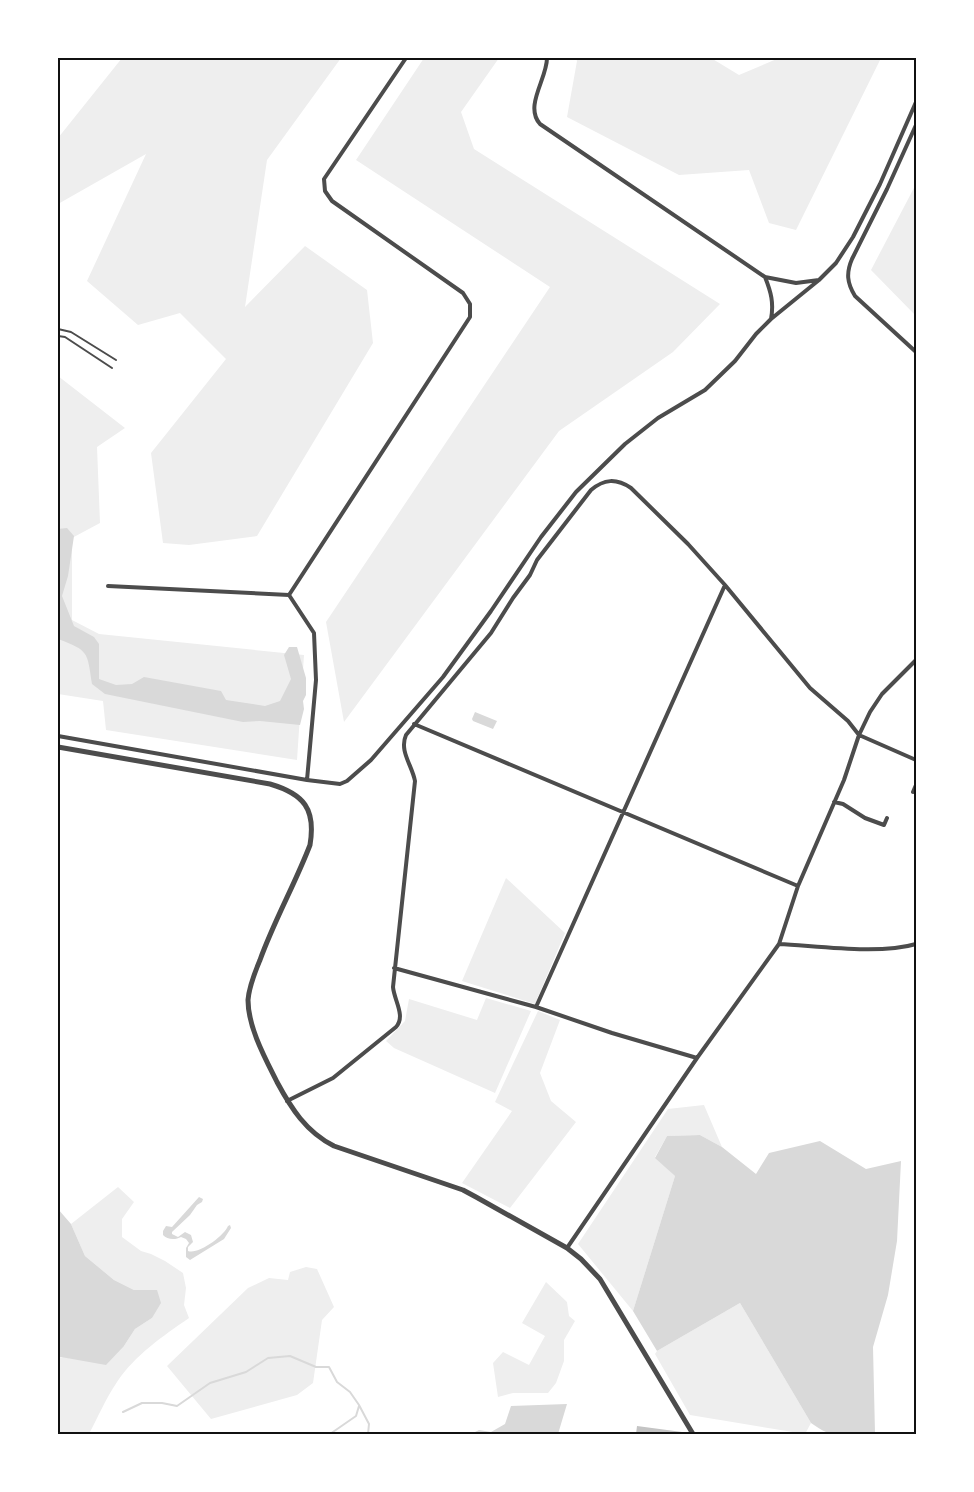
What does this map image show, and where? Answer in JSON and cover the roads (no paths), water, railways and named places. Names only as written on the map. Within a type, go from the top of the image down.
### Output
[{"type":"street","points":[[289,595],[470,317],[470,304],[463,293],[332,201],[325,191],[324,178],[406,58]]},
{"type":"street","points":[[547,58],[547,67],[534,104],[534,113],[540,124],[764,278],[796,283],[819,280]]},
{"type":"street","points":[[58,736],[307,780],[340,784],[347,781],[371,760],[443,677],[541,537],[576,492],[625,444],[658,418],[705,390],[735,361],[771,318],[819,280],[836,263],[853,237],[880,184],[916,102]]},
{"type":"street","points":[[916,124],[887,189],[852,259],[848,268],[847,278],[850,288],[856,296],[916,352]]},
{"type":"street","points":[[764,278],[770,290],[773,305],[771,318]]},
{"type":"street","points":[[287,1101],[333,1078],[398,1024],[401,1014],[394,995],[394,968],[414,781],[413,772],[403,748],[403,741],[414,724],[491,633],[530,575],[537,560],[597,484],[615,481],[623,483],[630,488],[688,544],[725,585],[810,688],[848,721],[859,735],[916,760]]},
{"type":"street","points":[[536,1007],[725,585]]},
{"type":"street","points":[[108,586],[289,595]]},
{"type":"street","points":[[289,595],[314,633],[316,680],[307,780]]},
{"type":"street","points":[[567,1248],[697,1058],[779,944],[798,886],[870,712],[882,694],[916,660]]},
{"type":"street","points":[[414,724],[798,886]]},
{"type":"street","points":[[58,747],[270,784],[297,796],[308,810],[312,821],[310,845],[266,943],[254,975],[248,999],[249,1012],[258,1044],[287,1101],[314,1134],[323,1141],[463,1190],[521,1221],[581,1258],[600,1279],[693,1434]]},
{"type":"street","points":[[913,792],[916,785]]},
{"type":"street","points":[[834,802],[843,804],[865,818],[884,825],[887,818]]},
{"type":"street","points":[[779,944],[858,949],[905,947],[916,944]]},
{"type":"street","points":[[394,968],[536,1007],[612,1033],[697,1058]]},
{"type":"lane","points":[[58,329],[72,332],[116,360]]},
{"type":"lane","points":[[58,336],[65,337],[112,368]]},
{"type":"waterway","points":[[123,1412],[142,1403],[162,1403],[177,1406],[210,1383],[246,1372],[268,1358],[290,1356],[316,1367],[329,1367],[337,1382],[350,1392],[359,1405],[369,1424],[368,1434]]},
{"type":"waterway","points":[[330,1434],[356,1416],[359,1406]]}]
